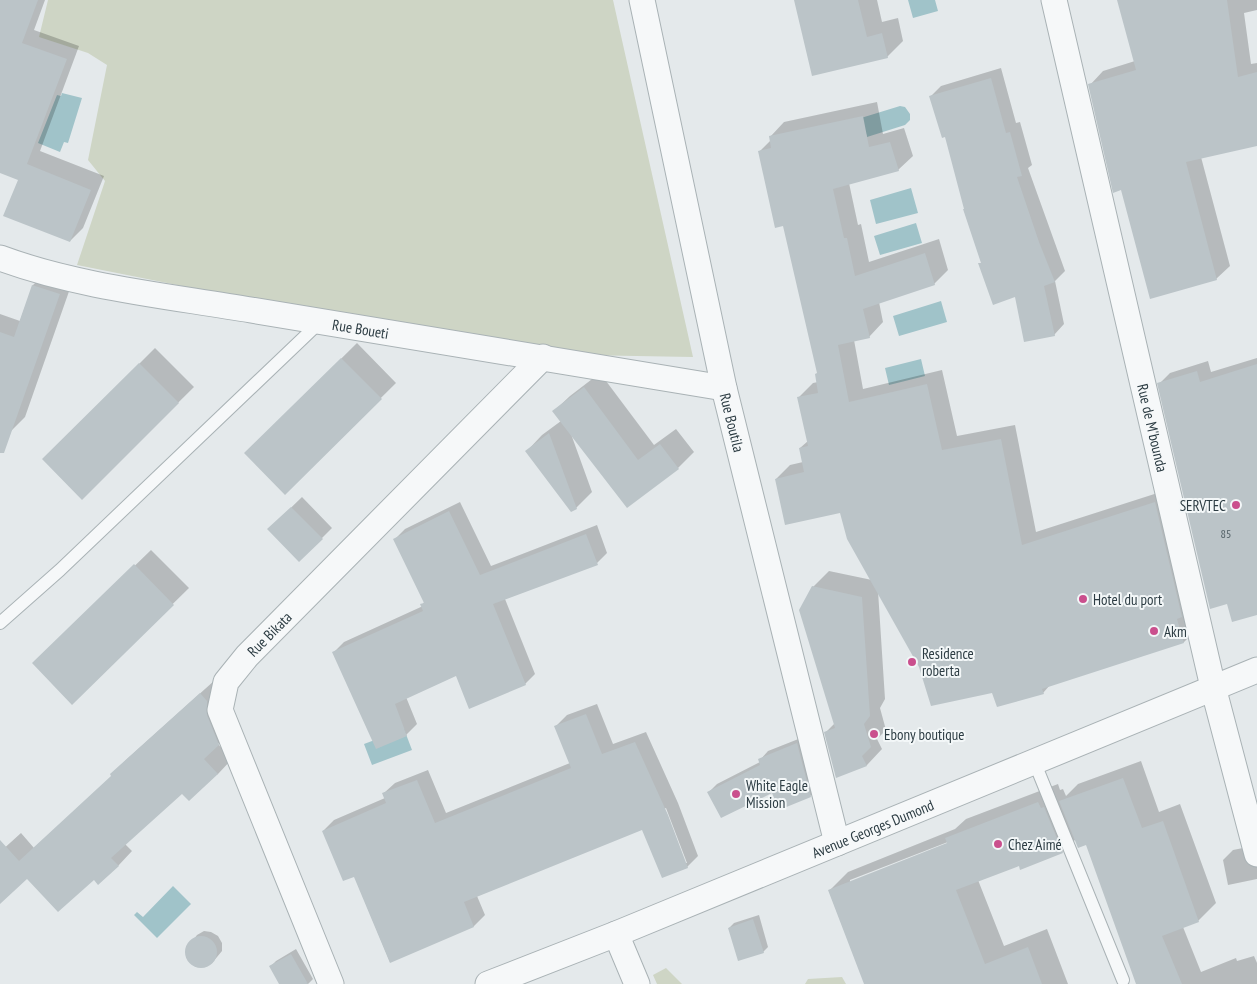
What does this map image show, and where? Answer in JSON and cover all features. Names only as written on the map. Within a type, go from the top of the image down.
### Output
[{"type":"street","name":"Rue Boutila","points":[[642,0],[724,388],[837,843]]},
{"type":"street","name":"Rue de M'bounda","points":[[1054,0],[1213,687],[1257,854]]},
{"type":"street","name":"Rue Boueti","points":[[0,258],[19,265],[82,281],[724,388]]},
{"type":"street","name":"Rue Bikata","points":[[331,984],[220,710],[226,682],[247,656],[543,357]]},
{"type":"street","name":"Avenue Georges Dumond","points":[[488,984],[616,934],[1257,670]]},
{"type":"street","points":[[616,934],[637,984]]},
{"type":"lane","points":[[0,623],[60,570],[320,322]]},
{"type":"lane","points":[[1034,761],[1123,980]]},
{"type":"green space","points":[[48,0],[613,0],[693,357],[522,354],[77,265],[105,181],[88,160],[107,65],[88,53],[39,37]]},
{"type":"green space","points":[[666,968],[682,984],[657,984],[653,975]]},
{"type":"green space","points":[[842,977],[846,984],[805,984],[808,979]]},
{"type":"water","points":[[908,0],[935,0],[938,11],[913,18]]},
{"type":"water","points":[[62,93],[82,98],[68,143],[64,142],[60,152],[38,143],[57,95],[61,96]]},
{"type":"water","points":[[900,106],[905,107],[910,114],[910,120],[905,125],[867,137],[861,118]]},
{"type":"water","points":[[911,188],[918,213],[876,224],[870,200]]},
{"type":"water","points":[[916,223],[922,243],[880,255],[874,236]]},
{"type":"water","points":[[941,301],[947,322],[899,336],[893,316]]},
{"type":"water","points":[[921,359],[925,376],[889,385],[885,368]]},
{"type":"water","points":[[404,729],[412,750],[372,765],[364,744]]},
{"type":"water","points":[[173,886],[191,904],[157,938],[134,915],[137,912],[143,917]]},
{"type":"building","points":[[0,0],[38,0],[22,43],[67,59],[27,164],[91,190],[70,242],[3,216],[18,180],[0,173]]},
{"type":"building","points":[[794,0],[858,0],[867,37],[882,33],[888,58],[812,76]]},
{"type":"building","points":[[1117,0],[1227,0],[1238,77],[1257,72],[1257,146],[1186,162],[1217,280],[1150,299],[1121,190],[1113,193],[1088,84],[1136,70]]},
{"type":"building","points":[[991,78],[1006,133],[1010,132],[1022,176],[1017,177],[1055,282],[1044,286],[1055,336],[1024,342],[1015,297],[993,305],[978,263],[981,263],[963,209],[945,137],[942,138],[929,96]]},
{"type":"building","points":[[863,116],[869,147],[890,142],[899,171],[833,189],[844,238],[847,238],[855,276],[925,253],[935,285],[863,309],[870,338],[838,345],[849,402],[927,384],[942,450],[1001,439],[1022,545],[1155,502],[1182,617],[1177,619],[1184,643],[1042,689],[1044,694],[997,707],[992,693],[931,706],[919,667],[847,539],[840,513],[785,525],[775,479],[804,472],[799,448],[808,446],[797,397],[818,393],[815,374],[817,373],[783,226],[775,228],[758,151],[771,148],[769,136]]},
{"type":"building","points":[[32,285],[60,294],[4,453],[0,453],[0,332],[14,337]]},
{"type":"building","points":[[341,358],[382,399],[285,495],[244,453]]},
{"type":"building","points":[[139,363],[179,403],[82,500],[42,459]]},
{"type":"building","points":[[1257,364],[1257,615],[1232,622],[1227,604],[1210,609],[1157,383],[1197,371],[1200,382]]},
{"type":"building","points":[[584,387],[638,460],[660,444],[679,469],[627,508],[552,411]]},
{"type":"building","points":[[549,433],[577,509],[571,512],[525,451]]},
{"type":"building","points":[[291,507],[323,539],[299,562],[267,529]]},
{"type":"building","points":[[449,511],[480,575],[586,534],[598,565],[493,604],[526,685],[469,709],[456,676],[395,704],[407,736],[376,749],[332,652],[423,611],[420,604],[424,603],[393,539]]},
{"type":"building","points":[[134,564],[174,605],[72,705],[32,663]]},
{"type":"building","points":[[812,586],[862,597],[870,716],[864,724],[871,747],[862,756],[867,766],[836,778],[824,732],[835,728],[799,610]]},
{"type":"building","points":[[200,693],[207,701],[207,715],[219,745],[204,759],[218,774],[189,801],[182,794],[111,858],[119,866],[98,885],[94,880],[58,912],[27,879],[0,904],[0,840],[19,861],[111,776],[110,774]]},
{"type":"building","points":[[586,714],[602,754],[635,742],[668,815],[688,868],[662,878],[642,830],[464,902],[474,927],[390,963],[354,877],[343,881],[322,831],[386,803],[382,793],[417,780],[435,823],[571,768],[554,726]]},
{"type":"building","points":[[797,743],[811,797],[779,810],[772,793],[721,818],[707,792],[760,765],[758,759]]},
{"type":"building","points":[[1123,778],[1142,828],[1163,821],[1199,922],[1162,936],[1182,984],[1136,984],[1086,845],[1078,848],[1059,801]]},
{"type":"building","points":[[1038,802],[1041,808],[1044,807],[1063,853],[1020,870],[1019,866],[956,890],[985,964],[1028,947],[1042,984],[864,984],[828,890],[947,843],[945,838]]},
{"type":"building","points":[[753,919],[764,953],[738,961],[728,928]]},
{"type":"building","points":[[201,936],[213,940],[217,952],[213,964],[201,968],[189,964],[185,952],[189,940]]},
{"type":"building","points":[[291,954],[308,984],[279,984],[269,966]]},
{"type":"place","name":"SERVTEC","points":[[1236,505]]},
{"type":"place","name":"Hotel du port","points":[[1083,599]]},
{"type":"place","name":"Akm","points":[[1154,631]]},
{"type":"place","name":"Residence roberta","points":[[912,662]]},
{"type":"place","name":"Ebony boutique","points":[[874,734]]},
{"type":"place","name":"White Eagle Mission","points":[[736,794]]},
{"type":"place","name":"Chez Aimé","points":[[998,844]]}]
